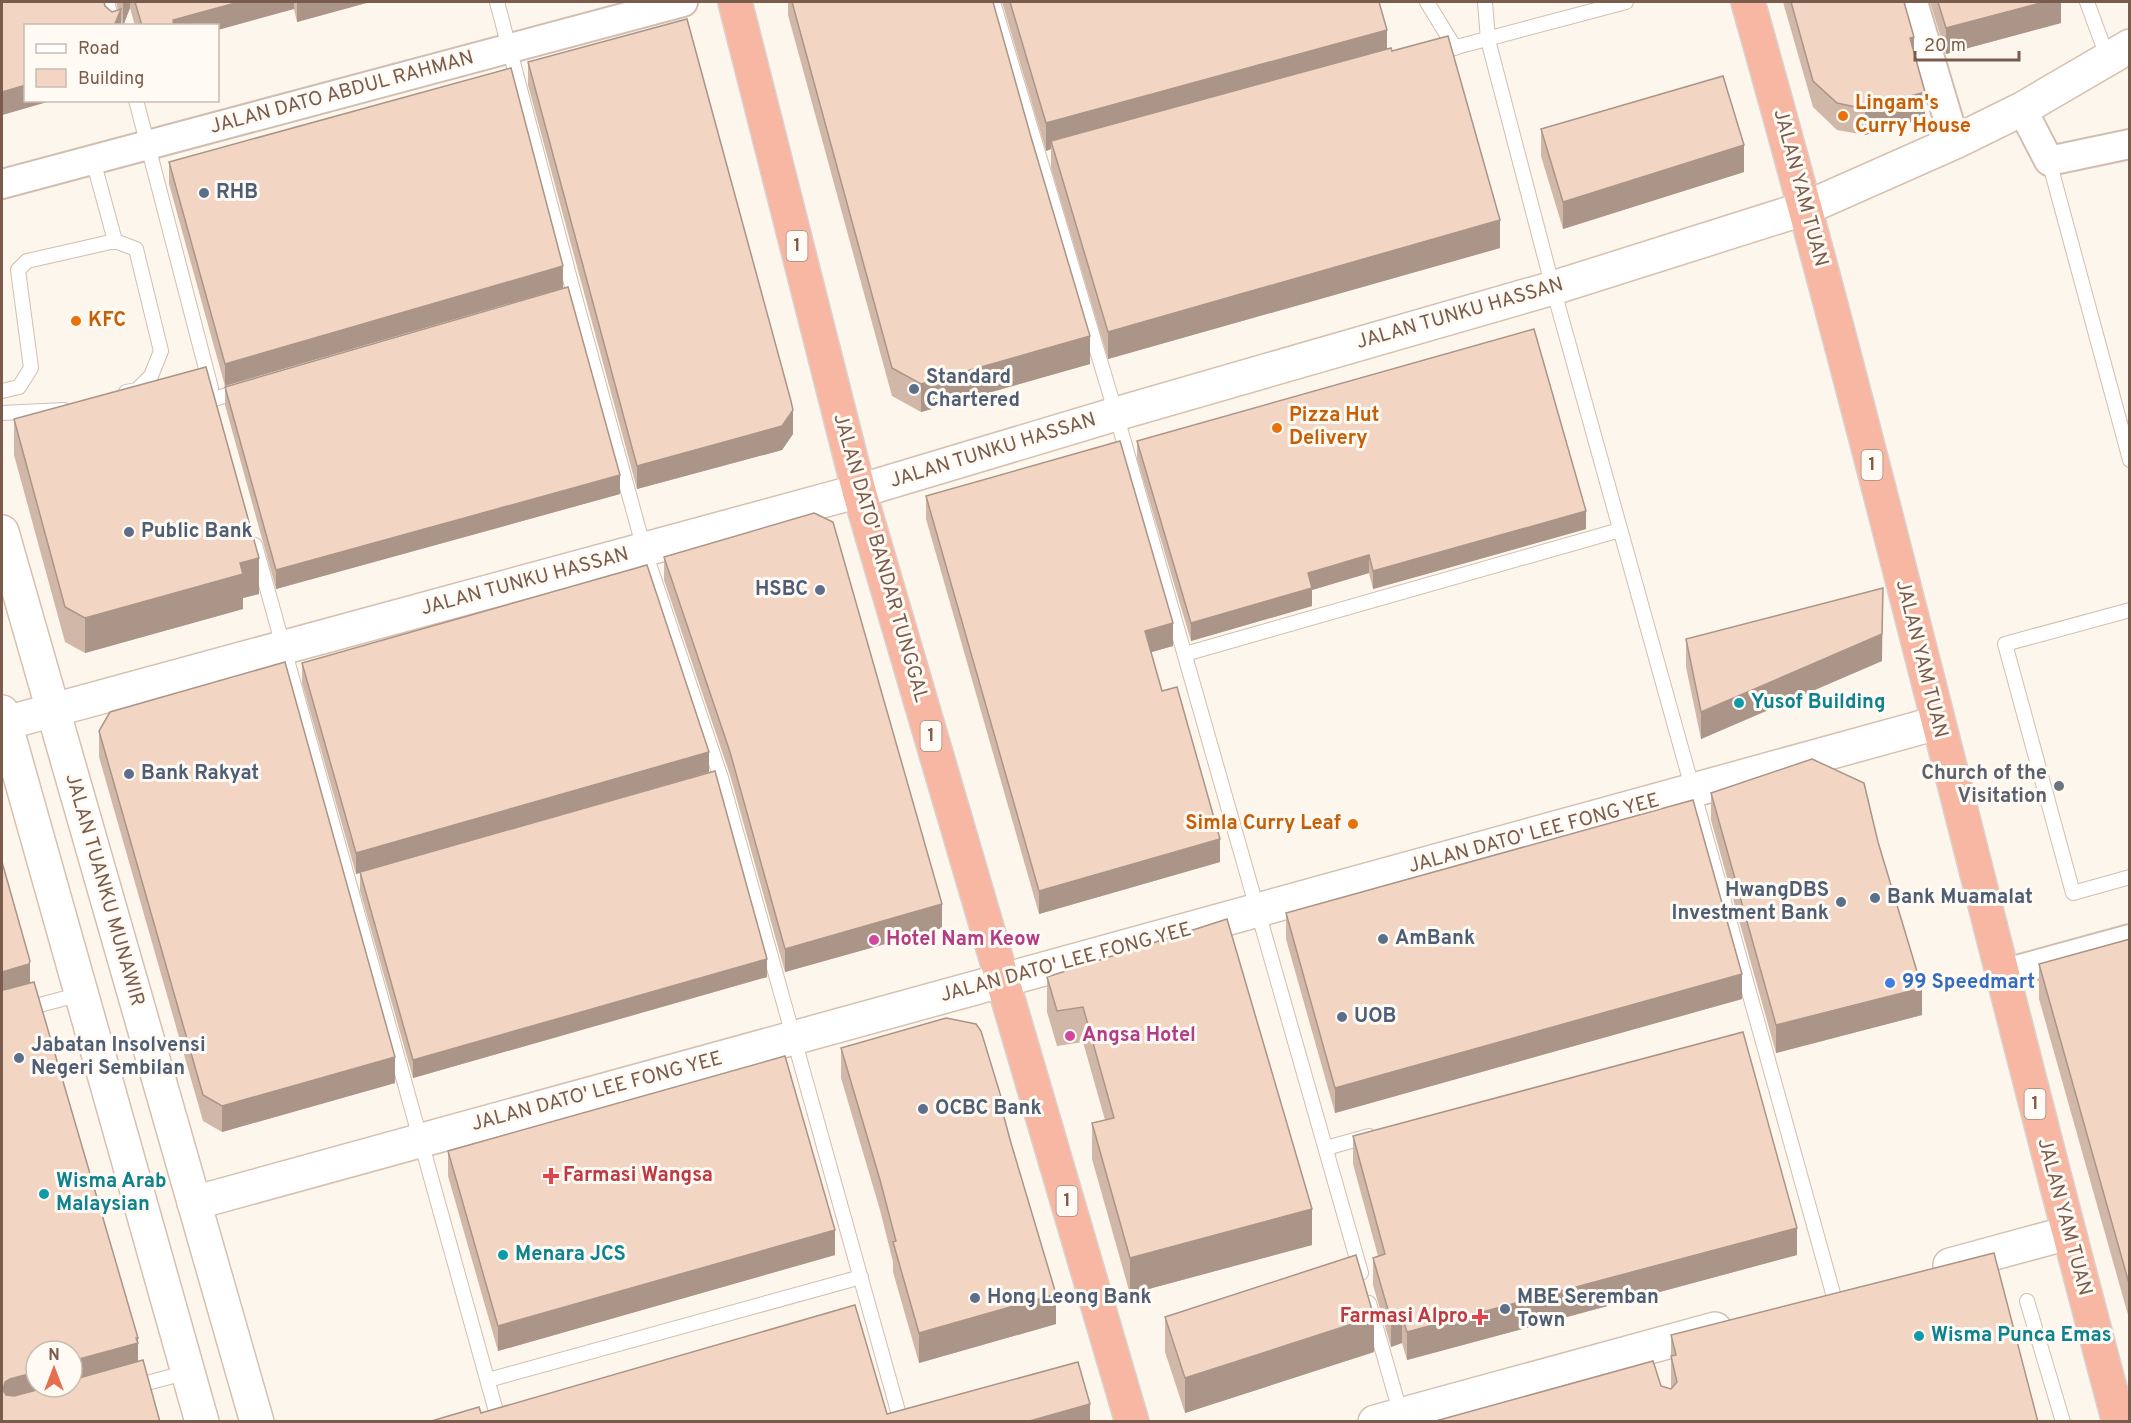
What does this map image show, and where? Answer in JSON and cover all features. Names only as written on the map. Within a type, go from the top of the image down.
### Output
[{"type":"highway","name":"JALAN DATO' BANDAR TUNGGAL","points":[[735,2],[859,491],[1132,1422]]},
{"type":"highway","name":"JALAN YAM TUAN","points":[[1748,2],[1806,208],[2068,1233],[2119,1422]]},
{"type":"main road","name":"JALAN TUNKU HASSAN","points":[[3,720],[53,710],[859,491],[1553,288],[1806,208],[1955,142],[2022,109],[2119,53]]},
{"type":"main road","name":"JALAN TUANKU MUNAWIR","points":[[2,532],[257,1422]]},
{"type":"main road","points":[[3,720],[202,1422]]},
{"type":"main road","name":"JALAN DATO' LEE FONG YEE","points":[[194,1203],[1937,723]]},
{"type":"main road","points":[[1923,1272],[2068,1233]]},
{"type":"main road","points":[[1801,1306],[1867,1288]]},
{"type":"main road","points":[[1393,1419],[1648,1353],[1746,1321]]},
{"type":"street","name":"JALAN DATO ABDUL RAHMAN","points":[[2,184],[683,2]]},
{"type":"street","points":[[1913,2],[1955,142]]},
{"type":"street","points":[[2022,109],[2049,161],[2130,144]]},
{"type":"street","points":[[2002,974],[2130,939]]},
{"type":"lane","points":[[107,2],[113,24]]},
{"type":"lane","points":[[497,2],[568,296],[794,1038],[901,1422]]},
{"type":"lane","points":[[993,2],[1045,160],[1326,1148],[1365,1287],[1393,1419]]},
{"type":"lane","points":[[1427,2],[1455,48]]},
{"type":"lane","points":[[1485,2],[1488,40],[1553,288],[1693,790],[1753,1030],[1834,1297]]},
{"type":"lane","points":[[1421,57],[1626,2]]},
{"type":"lane","points":[[2086,2],[2119,53]]},
{"type":"lane","points":[[137,102],[215,404],[259,386]]},
{"type":"lane","points":[[93,160],[115,241]]},
{"type":"lane","points":[[2049,161],[2130,460]]},
{"type":"lane","points":[[2,391],[19,387],[31,368],[18,270],[27,261],[115,241],[135,249],[161,351],[151,376],[137,390],[116,395]]},
{"type":"lane","points":[[2,413],[63,410],[74,407]]},
{"type":"lane","points":[[1185,654],[1620,530]]},
{"type":"lane","points":[[252,534],[283,647],[355,884],[421,1140],[500,1422]]},
{"type":"lane","points":[[2130,610],[2006,644],[2073,893],[2130,877]]},
{"type":"lane","points":[[2,1015],[81,994]]},
{"type":"lane","points":[[1326,1148],[1383,1132]]},
{"type":"lane","points":[[488,1380],[861,1277]]},
{"type":"lane","points":[[2027,1301],[2063,1422]]},
{"type":"lane","points":[[122,1390],[188,1372]]},
{"type":"building","points":[[2,2],[104,2],[112,12],[121,9],[115,24],[24,24],[24,86],[2,92]]},
{"type":"building","points":[[135,2],[239,2],[173,20],[174,24],[141,24]]},
{"type":"building","points":[[792,2],[993,2],[1090,336],[921,384],[892,368]]},
{"type":"building","points":[[1010,2],[1379,2],[1387,30],[1046,123]]},
{"type":"building","points":[[1791,2],[1904,2],[1914,37],[1910,38],[1925,92],[1865,109],[1837,103],[1813,81]]},
{"type":"building","points":[[1938,2],[2044,2],[1946,28]]},
{"type":"building","points":[[687,19],[793,410],[782,426],[637,466],[528,62]]},
{"type":"building","points":[[1448,36],[1500,220],[1108,332],[1051,141],[1391,48],[1392,51]]},
{"type":"building","points":[[511,68],[563,266],[225,364],[169,162]]},
{"type":"building","points":[[1723,76],[1744,145],[1563,202],[1541,129]]},
{"type":"building","points":[[568,287],[620,475],[276,570],[225,387]]},
{"type":"building","points":[[1534,329],[1586,511],[1373,571],[1369,555],[1308,573],[1312,588],[1191,623],[1137,441]]},
{"type":"building","name":"Public Bank","points":[[206,367],[259,558],[240,563],[243,574],[85,618],[65,607],[14,419]]},
{"type":"building","points":[[1120,441],[1173,623],[1145,631],[1162,691],[1177,687],[1220,839],[1039,891],[926,496]]},
{"type":"building","points":[[814,513],[833,522],[942,904],[785,949],[730,752],[664,557]]},
{"type":"building","points":[[647,565],[709,752],[356,853],[302,663]]},
{"type":"building","points":[[1883,588],[1882,634],[1701,712],[1686,639]]},
{"type":"building","points":[[285,662],[395,1057],[222,1106],[203,1095],[99,731],[110,712]]},
{"type":"building","points":[[1812,759],[1864,783],[1878,842],[1922,988],[1776,1025],[1711,793]]},
{"type":"building","points":[[715,771],[767,959],[413,1060],[360,872]]},
{"type":"building","points":[[1693,800],[1742,974],[1335,1088],[1286,913]]},
{"type":"building","points":[[2,862],[30,961],[29,964],[2,972]]},
{"type":"building","points":[[1227,919],[1312,1209],[1130,1258],[1092,1123],[1114,1118],[1083,1007],[1057,1011],[1047,977]]},
{"type":"building","points":[[2130,939],[2130,1287],[2039,964]]},
{"type":"building","name":"Wisma Arab Malaysian","points":[[34,982],[138,1343],[84,1358],[84,1339],[24,1339],[24,1375],[5,1382],[3,1390],[6,1395],[24,1393],[24,1399],[84,1399],[84,1377],[143,1360],[160,1422],[2,1422],[2,989]]},
{"type":"building","points":[[946,1018],[976,1024],[981,1031],[1005,1110],[1002,1110],[1011,1143],[1056,1294],[919,1333],[893,1242],[896,1241],[880,1180],[841,1048]]},
{"type":"building","points":[[1743,1032],[1797,1228],[1407,1332],[1402,1316],[1391,1320],[1373,1258],[1385,1254],[1353,1136]]},
{"type":"building","points":[[785,1056],[835,1230],[498,1326],[448,1151]]},
{"type":"building","points":[[1994,1253],[2038,1422],[1432,1422],[1653,1361],[1661,1386],[1671,1389],[1677,1382],[1671,1356],[1676,1355],[1671,1335]]},
{"type":"building","points":[[1356,1255],[1374,1317],[1185,1378],[1165,1317]]},
{"type":"building","points":[[855,1305],[887,1414],[1078,1362],[1090,1404],[1026,1422],[428,1422],[479,1407],[481,1413]]},
{"type":"place","name":"Lingam's Curry House","points":[[1843,116]]},
{"type":"place","name":"RHB","points":[[204,193]]},
{"type":"place","name":"KFC","points":[[76,321]]},
{"type":"place","name":"Standard Chartered","points":[[914,389]]},
{"type":"place","name":"Pizza Hut Delivery","points":[[1277,428]]},
{"type":"place","name":"Public Bank","points":[[129,532]]},
{"type":"place","name":"HSBC","points":[[820,590]]},
{"type":"place","name":"Yusof Building","points":[[1739,703]]},
{"type":"place","name":"Bank Rakyat","points":[[129,774]]},
{"type":"place","name":"Church of the Visitation","points":[[2059,786]]},
{"type":"place","name":"Simla Curry Leaf","points":[[1353,824]]},
{"type":"place","name":"Bank Muamalat","points":[[1875,898]]},
{"type":"place","name":"HwangDBS Investment Bank","points":[[1841,902]]},
{"type":"place","name":"AmBank","points":[[1383,939]]},
{"type":"place","name":"Hotel Nam Keow","points":[[874,940]]},
{"type":"place","name":"99 Speedmart","points":[[1890,983]]},
{"type":"place","name":"UOB","points":[[1342,1017]]},
{"type":"place","name":"Angsa Hotel","points":[[1070,1036]]},
{"type":"place","name":"Jabatan Insolvensi Negeri Sembilan","points":[[19,1058]]},
{"type":"place","name":"OCBC Bank","points":[[923,1109]]},
{"type":"place","name":"Farmasi Wangsa","points":[[551,1176]]},
{"type":"place","name":"Wisma Arab Malaysian","points":[[44,1194]]},
{"type":"place","name":"Menara JCS","points":[[503,1255]]},
{"type":"place","name":"Hong Leong Bank","points":[[975,1298]]},
{"type":"place","name":"MBE Seremban Town","points":[[1505,1309]]},
{"type":"place","name":"Farmasi Alpro","points":[[1480,1317]]},
{"type":"place","name":"Wisma Punca Emas","points":[[1919,1336]]}]
